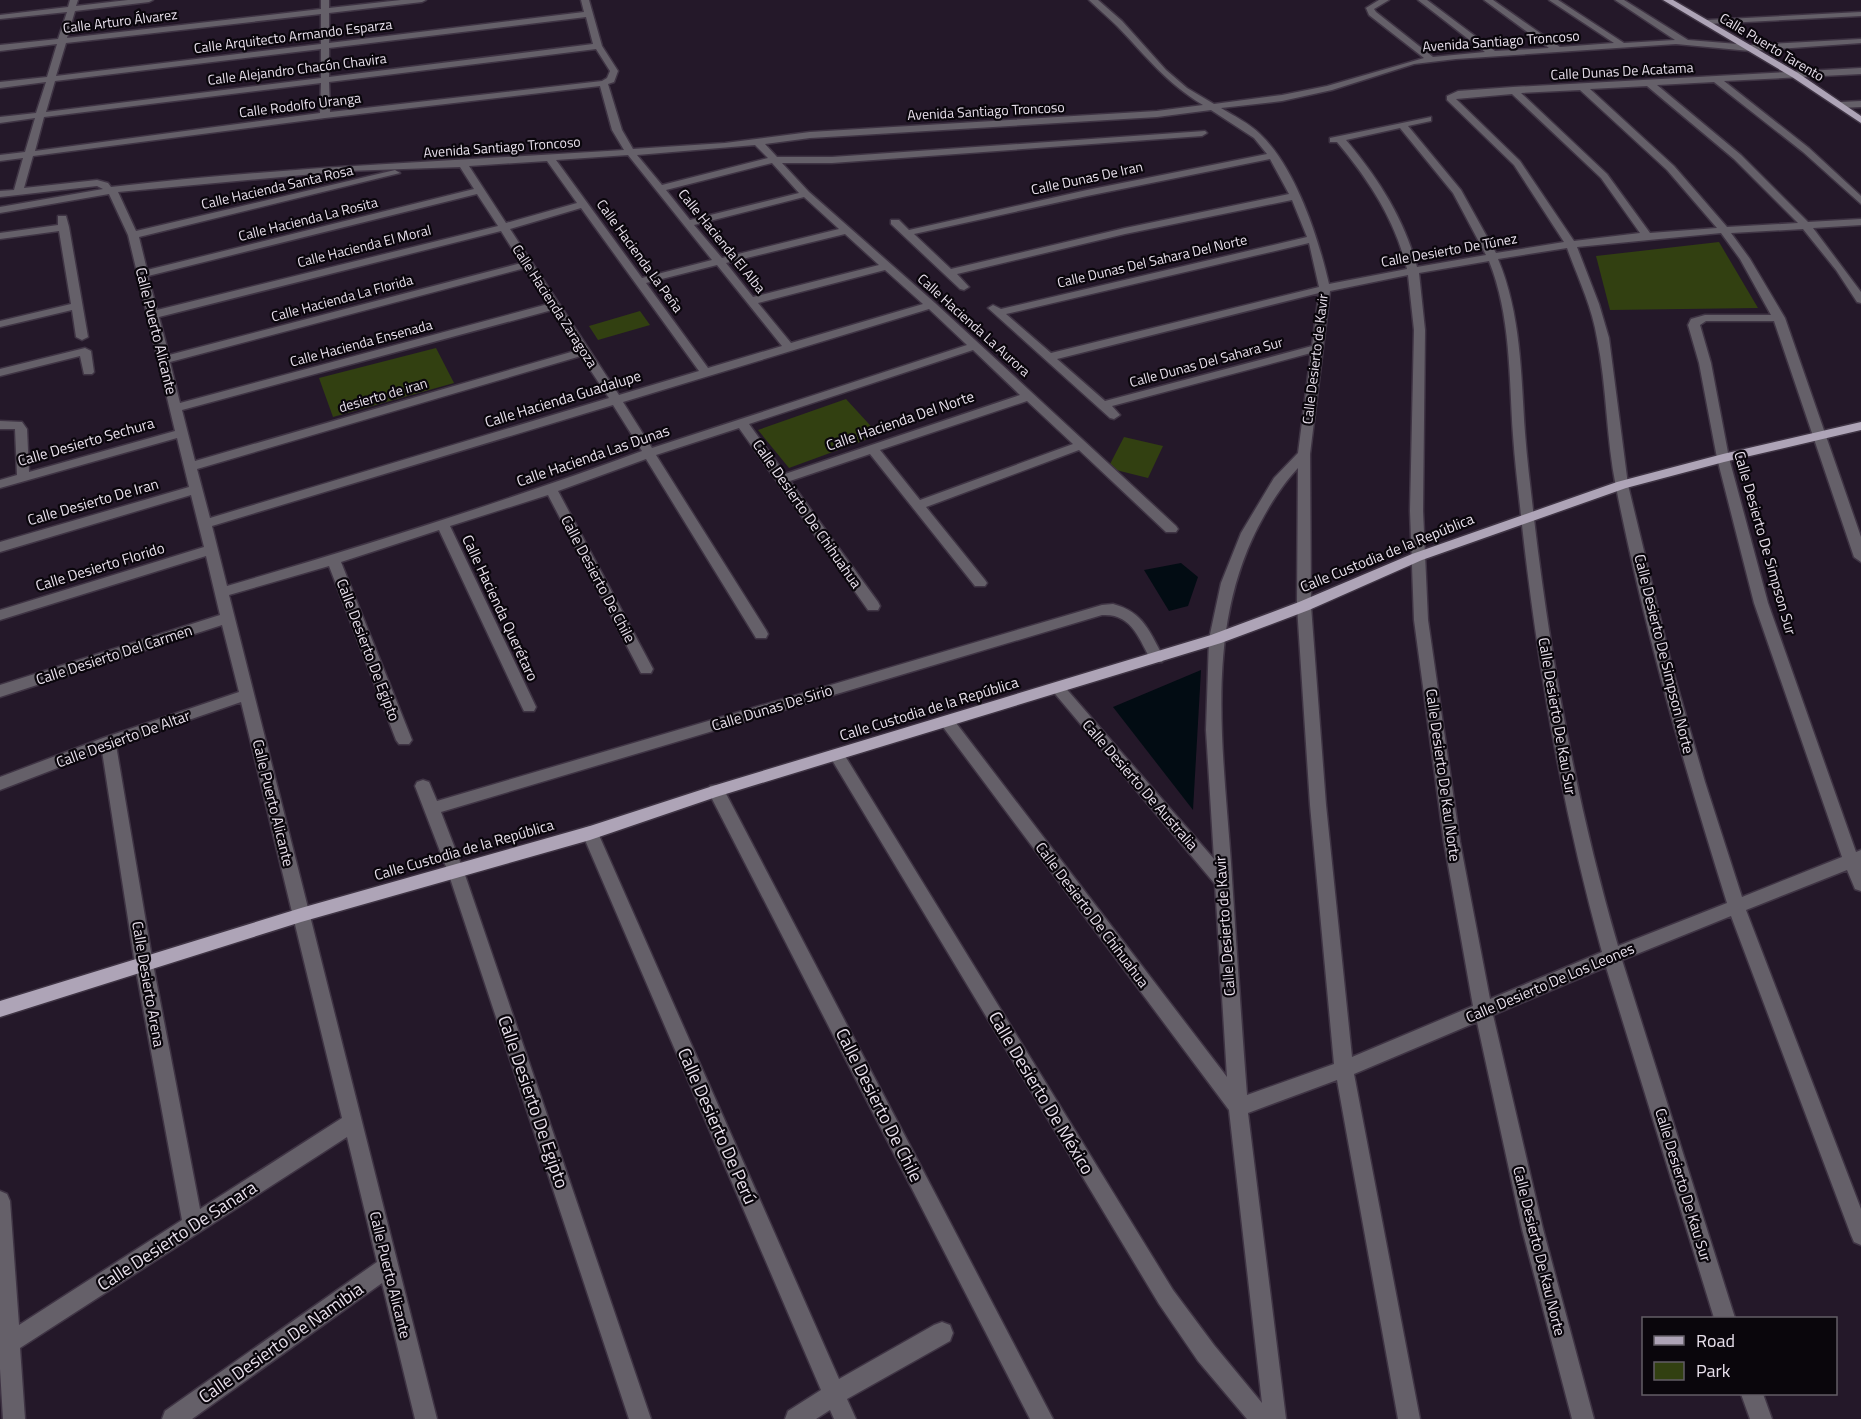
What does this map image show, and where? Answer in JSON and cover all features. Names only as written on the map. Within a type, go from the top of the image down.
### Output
[{"type":"main road","name":"Calle Puerto Tarento","points":[[1667,0],[1795,75],[1861,120]]},
{"type":"main road","name":"Calle Custodia de la República","points":[[0,1009],[301,915],[590,833],[716,791],[948,723],[1216,639],[1304,606],[1417,557],[1622,485],[1723,458],[1861,426]]},
{"type":"street","points":[[0,16],[73,4],[148,0]]},
{"type":"street","points":[[325,0],[325,115]]},
{"type":"street","name":"Calle Arturo Álvarez","points":[[0,48],[422,0]]},
{"type":"street","points":[[585,0],[598,46],[614,71],[611,80],[603,83]]},
{"type":"street","name":"Calle Desierto de Kavir","points":[[1093,0],[1119,24],[1162,72],[1184,90],[1257,136],[1273,156],[1295,196],[1313,239],[1324,289],[1304,454],[1304,606],[1318,804],[1344,1069],[1409,1419]]},
{"type":"street","points":[[1385,0],[1370,8],[1372,13],[1431,59]]},
{"type":"street","points":[[1422,0],[1492,53]]},
{"type":"street","points":[[1488,0],[1557,49]]},
{"type":"street","points":[[1553,0],[1623,46]]},
{"type":"street","points":[[1619,0],[1686,43]]},
{"type":"street","points":[[18,191],[42,116],[73,4]]},
{"type":"street","points":[[578,11],[585,22],[593,26]]},
{"type":"street","name":"Calle Arquitecto Armando Esparza","points":[[0,86],[578,11],[590,14]]},
{"type":"street","points":[[1707,22],[1861,14]]},
{"type":"street","name":"Avenida Santiago Troncoso","points":[[0,210],[110,190],[335,169],[427,166],[631,153],[810,135],[1078,120],[1212,108],[1282,98],[1329,88],[1394,67],[1431,59],[1492,53],[1686,43],[1750,48],[1861,41]]},
{"type":"street","name":"Calle Alejandro Chacón Chavira","points":[[0,120],[598,46]]},
{"type":"street","name":"Calle Dunas De Acatama","points":[[1451,96],[1513,90],[1861,71]]},
{"type":"street","points":[[1716,79],[1798,143],[1861,201]]},
{"type":"street","name":"Calle Rodolfo Uranga","points":[[0,158],[325,115],[603,83]]},
{"type":"street","name":"Calle Hacienda El Alba","points":[[603,83],[617,130],[631,153],[789,348]]},
{"type":"street","points":[[1650,84],[1733,154],[1805,226],[1838,266],[1861,300]]},
{"type":"street","points":[[1582,87],[1659,154],[1726,229],[1779,318],[1821,434],[1861,557]]},
{"type":"street","points":[[1513,90],[1604,176],[1648,237]]},
{"type":"street","name":"Calle Desierto De Simpson Norte","points":[[1451,96],[1468,118],[1517,163],[1571,245],[1600,321],[1622,485],[1666,671],[1697,782],[1736,906],[1861,1235]]},
{"type":"street","points":[[1841,105],[1861,104]]},
{"type":"street","points":[[1402,124],[1428,119]]},
{"type":"street","name":"Calle Desierto De Kau Norte","points":[[1402,124],[1335,140],[1372,179],[1387,202],[1404,241],[1413,271],[1420,331],[1417,557],[1424,646],[1436,733],[1483,1012],[1552,1311],[1583,1419]]},
{"type":"street","name":"Calle Desierto De Kau Sur","points":[[1402,124],[1453,183],[1492,257],[1510,319],[1527,517],[1542,626],[1572,800],[1612,957],[1725,1317]]},
{"type":"street","points":[[660,188],[772,160],[832,160],[1202,134]]},
{"type":"street","name":"Calle Hacienda La Aurora","points":[[758,141],[772,160],[806,194],[931,305],[1171,530]]},
{"type":"street","name":"Calle Dunas De Iran","points":[[907,233],[1087,193],[1273,156]]},
{"type":"street","name":"Calle Hacienda La Peña","points":[[550,158],[706,373]]},
{"type":"street","name":"Calle Hacienda Zaragoza","points":[[462,163],[585,351],[761,634]]},
{"type":"street","name":"Calle Hacienda Santa Rosa","points":[[133,235],[427,166]]},
{"type":"street","name":"Avenida Santiago Troncoso","points":[[0,194],[97,183],[105,184],[110,190]]},
{"type":"street","name":"Calle Puerto Alicante","points":[[110,190],[133,235],[426,1419]]},
{"type":"street","name":"Calle Hacienda La Rosita","points":[[142,274],[480,190]]},
{"type":"street","points":[[688,224],[806,194]]},
{"type":"street","points":[[949,273],[1125,231],[1295,196]]},
{"type":"street","name":"Calle Hacienda El Moral","points":[[152,315],[504,227],[583,204]]},
{"type":"street","points":[[0,236],[63,222],[82,338]]},
{"type":"street","points":[[895,222],[964,288]]},
{"type":"street","name":"Calle Desierto De Túnez","points":[[1050,357],[1324,289],[1492,257],[1571,245],[1726,229],[1861,222]]},
{"type":"street","points":[[641,281],[847,230]]},
{"type":"street","name":"Calle Dunas Del Sahara Del Norte","points":[[1050,357],[994,309],[1313,239]]},
{"type":"street","name":"Calle Hacienda La Florida","points":[[164,360],[528,264]]},
{"type":"street","points":[[751,301],[886,266]]},
{"type":"street","name":"Calle Hacienda Guadalupe","points":[[204,524],[931,305]]},
{"type":"street","points":[[0,324],[77,306]]},
{"type":"street","name":"Calle Hacienda Ensenada","points":[[176,408],[555,306]]},
{"type":"street","name":"Calle Desierto De Simpson Sur","points":[[1779,318],[1705,318],[1695,321],[1694,325],[1706,363],[1723,458],[1761,603],[1856,859],[1861,884]]},
{"type":"street","name":"Calle Hacienda Las Dunas","points":[[221,593],[333,560],[551,489],[649,453],[975,346]]},
{"type":"street","name":"Calle Dunas Del Sahara Sur","points":[[1103,405],[1318,348]]},
{"type":"street","points":[[0,373],[85,351],[88,372]]},
{"type":"street","name":"desierto de iran","points":[[190,467],[585,351]]},
{"type":"street","points":[[1050,357],[1114,415]]},
{"type":"street","name":"Calle Hacienda Del Norte","points":[[782,479],[1029,396]]},
{"type":"street","name":"Calle Desierto De Chihuahua","points":[[742,423],[873,606]]},
{"type":"street","points":[[0,425],[18,425],[21,429],[23,477]]},
{"type":"street","name":"Calle Desierto Sechura","points":[[0,484],[182,433]]},
{"type":"street","points":[[918,505],[1082,445]]},
{"type":"street","points":[[872,448],[980,583]]},
{"type":"street","name":"Calle Desierto de Kavir","points":[[1275,1419],[1238,1107],[1214,730],[1216,639],[1228,583],[1248,532],[1278,482],[1304,454]]},
{"type":"street","name":"Calle Desierto De Chile","points":[[551,489],[646,669]]},
{"type":"street","name":"Calle Desierto De Iran","points":[[0,547],[195,490]]},
{"type":"street","name":"Calle Hacienda Querétaro","points":[[442,523],[529,707]]},
{"type":"street","name":"Calle Desierto Florido","points":[[0,615],[210,550]]},
{"type":"street","name":"Calle Desierto De Egipto","points":[[333,560],[404,740]]},
{"type":"street","name":"Calle Dunas De Sirio","points":[[431,809],[1112,608],[1123,610],[1131,616],[1157,658]]},
{"type":"street","name":"Calle Desierto Del Carmen","points":[[0,691],[227,618]]},
{"type":"street","name":"Calle Desierto De Australia","points":[[1058,689],[1222,880]]},
{"type":"street","name":"Calle Desierto De Altar","points":[[0,784],[108,742],[246,695]]},
{"type":"street","name":"Calle Desierto De Chihuahua","points":[[948,723],[1238,1107]]},
{"type":"street","name":"Calle Desierto Arena","points":[[108,742],[144,964],[193,1225]]},
{"type":"street","name":"Calle Desierto De México","points":[[837,755],[1166,1297],[1206,1353],[1262,1419]]},
{"type":"street","name":"Calle Desierto De Egipto","points":[[423,786],[456,872],[640,1419]]},
{"type":"street","name":"Calle Desierto De Chile","points":[[716,791],[1042,1419]]},
{"type":"street","name":"Calle Desierto De Perú","points":[[590,833],[845,1419]]},
{"type":"street","name":"Calle Desierto De Los Leones","points":[[1238,1107],[1344,1069],[1736,906],[1856,859]]},
{"type":"street","name":"Calle Desierto De Sanara","points":[[5,1346],[353,1122]]},
{"type":"street","points":[[0,1201],[5,1346],[14,1419]]},
{"type":"street","name":"Calle Desierto De Namibia","points":[[173,1419],[388,1266]]},
{"type":"street","points":[[796,1419],[834,1394],[942,1333]]},
{"type":"street","points":[[1752,1395],[1761,1419]]},
{"type":"green space","points":[[1719,242],[1758,308],[1610,310],[1596,256]]},
{"type":"green space","points":[[640,311],[650,325],[598,340],[589,326]]},
{"type":"green space","points":[[436,348],[454,383],[333,417],[319,378]]},
{"type":"green space","points":[[846,399],[879,435],[789,468],[758,430]]},
{"type":"green space","points":[[1124,437],[1163,446],[1148,478],[1108,468]]},
{"type":"shaded area","points":[[1181,563],[1198,577],[1188,606],[1169,611],[1144,570]]},
{"type":"shaded area","points":[[1201,670],[1193,810],[1113,707]]}]
